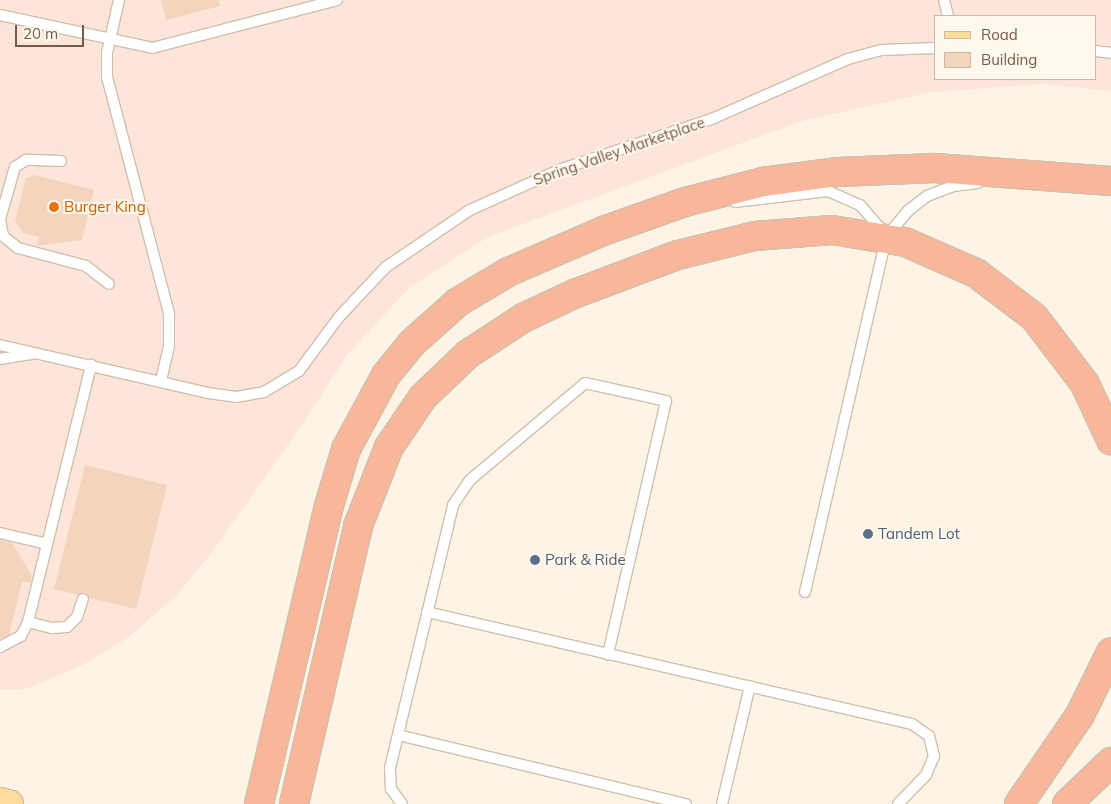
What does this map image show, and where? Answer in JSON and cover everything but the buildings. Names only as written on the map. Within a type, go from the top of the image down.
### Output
[{"type":"highway","points":[[259,804],[333,489],[363,411],[386,375],[443,314],[489,282],[565,247],[685,202],[762,182],[806,176],[935,168],[1111,181]]},
{"type":"highway","points":[[294,804],[366,500],[399,429],[437,382],[468,354],[523,318],[574,294],[678,255],[730,241],[796,230],[840,230],[886,237],[957,263],[1020,305],[1073,365],[1111,440]]},
{"type":"highway","points":[[1019,804],[1080,715],[1111,652]]},
{"type":"highway","points":[[1067,804],[1111,762]]},
{"type":"main road","points":[[0,802],[9,804]]},
{"type":"lane","points":[[119,0],[110,40],[107,77],[169,314],[169,346],[161,382]]},
{"type":"lane","points":[[0,15],[110,40],[158,47],[337,0]]},
{"type":"lane","points":[[944,0],[948,15]]},
{"type":"lane","name":"Spring Valley Marketplace","points":[[0,345],[22,348],[161,382],[228,396],[270,390],[299,371],[339,316],[386,267],[455,218],[559,170],[714,118],[848,59],[882,50],[934,48]]},
{"type":"lane","points":[[1096,51],[1111,53]]},
{"type":"lane","points":[[61,161],[26,160],[15,167],[0,219],[3,236],[18,248],[86,266],[109,284]]},
{"type":"lane","points":[[805,592],[886,237],[917,203],[953,186],[1111,181]]},
{"type":"lane","points":[[565,247],[686,212],[817,190],[840,194],[860,205],[886,237]]},
{"type":"lane","points":[[0,338],[22,348]]},
{"type":"lane","points":[[0,359],[41,353]]},
{"type":"lane","points":[[0,647],[21,636],[28,622],[91,365]]},
{"type":"lane","points":[[402,804],[391,789],[389,779],[449,516],[463,488],[580,384],[666,401],[608,654]]},
{"type":"lane","points":[[0,533],[47,544]]},
{"type":"lane","points":[[28,622],[52,628],[67,627],[77,617],[84,599]]},
{"type":"lane","points":[[427,612],[750,686],[921,729],[934,745],[932,766],[898,804]]},
{"type":"lane","points":[[722,804],[750,686]]},
{"type":"lane","points":[[398,735],[658,801],[686,804]]},
{"type":"lane","points":[[0,795],[18,804]]},
{"type":"shaded area","points":[[0,0],[1111,0],[1111,91],[1044,84],[932,92],[802,121],[488,237],[410,287],[347,355],[304,422],[211,554],[175,597],[129,637],[81,666],[26,689],[0,690]]},
{"type":"place","name":"Burger King","points":[[54,207]]},
{"type":"place","name":"Tandem Lot","points":[[868,534]]},
{"type":"place","name":"Park & Ride","points":[[535,560]]}]
